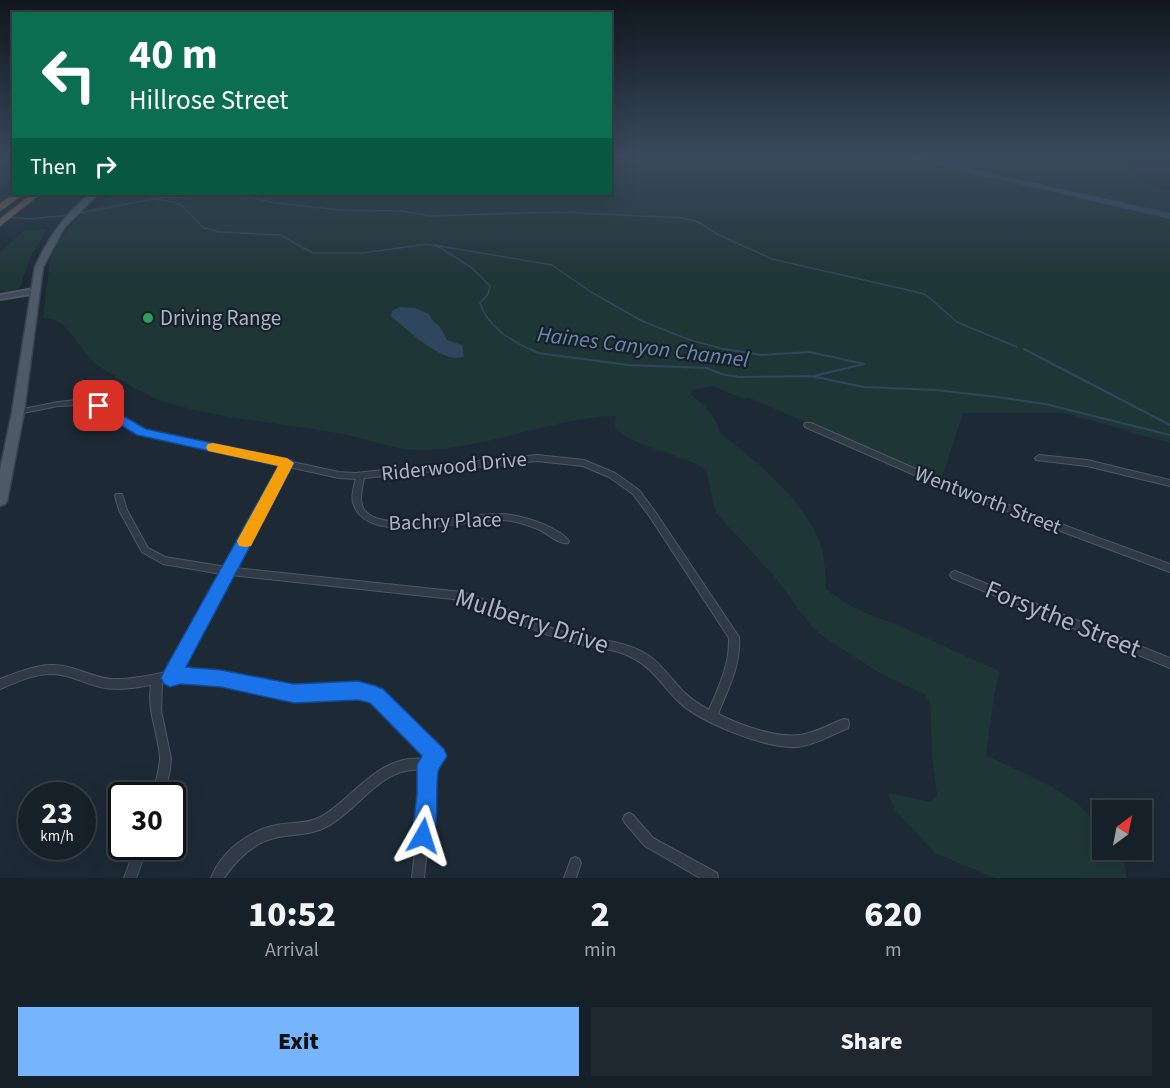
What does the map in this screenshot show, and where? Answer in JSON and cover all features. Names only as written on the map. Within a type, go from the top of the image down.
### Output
[{"type":"highway","points":[[0,208],[16,196]]},
{"type":"highway","points":[[0,223],[33,196]]},
{"type":"main road","points":[[0,501],[18,412],[34,291],[43,257],[60,228],[92,196]]},
{"type":"main road","points":[[0,297],[34,291]]},
{"type":"street","name":"Riderwood Drive","points":[[18,412],[70,402],[91,404],[99,406],[142,432],[339,475],[361,475],[545,457],[584,463],[612,475],[636,492],[654,515],[734,637],[736,651],[733,664],[711,717]]},
{"type":"street","name":"Wentworth Street","points":[[808,425],[938,482],[1170,568]]},
{"type":"street","points":[[1039,458],[1087,463],[1170,483]]},
{"type":"street","points":[[170,678],[287,463]]},
{"type":"street","name":"Bachry Place","points":[[361,475],[358,507],[367,517],[380,524],[406,526],[503,517],[553,531],[566,541]]},
{"type":"street","name":"Mulberry Drive","points":[[119,496],[123,510],[141,543],[155,558],[229,571],[453,594],[471,598],[561,636],[632,651],[656,668],[684,700],[711,717],[771,740],[788,742],[805,740],[844,724]]},
{"type":"street","name":"Forsythe Street","points":[[956,574],[1170,663]]},
{"type":"street","points":[[0,684],[33,672],[53,669],[100,683],[125,684],[181,675],[221,679],[294,694],[320,694],[344,690],[368,692],[389,707],[432,760],[418,878]]},
{"type":"street","points":[[157,680],[154,709],[165,752],[161,782]]},
{"type":"street","points":[[217,878],[237,851],[252,840],[266,834],[303,829],[325,822],[391,771],[415,762],[432,760]]},
{"type":"street","points":[[629,819],[649,842],[712,878]]},
{"type":"street","points":[[130,878],[137,860]]},
{"type":"street","points":[[570,878],[575,863]]},
{"type":"green space","points":[[108,196],[1170,196],[1170,443],[1065,413],[963,413],[941,480],[747,397],[745,399],[712,386],[692,390],[690,394],[705,406],[720,433],[762,467],[799,507],[822,550],[826,589],[860,610],[999,671],[986,755],[1052,787],[1079,805],[1092,820],[1092,860],[1123,860],[1126,878],[995,878],[935,853],[896,811],[887,793],[931,802],[937,795],[932,756],[930,703],[926,695],[881,674],[811,626],[775,577],[716,513],[706,470],[622,434],[615,427],[616,416],[568,422],[448,448],[403,449],[343,434],[214,414],[163,401],[133,387],[96,364],[67,329],[52,319],[43,318],[52,253],[60,238],[86,210],[100,207]]},
{"type":"green space","points":[[47,229],[29,260],[20,287],[12,291],[0,291],[0,252],[25,230]]},
{"type":"water","points":[[400,307],[415,308],[429,314],[447,340],[462,345],[464,356],[456,358],[447,356],[426,345],[391,316],[392,311]]},
{"type":"waterway","name":"Haines Canyon Channel","points":[[158,198],[195,196]]},
{"type":"waterway","name":"Haines Canyon Channel","points":[[242,196],[277,203],[340,210],[403,211],[430,216],[558,212],[684,218],[698,222],[717,234],[772,259],[925,294],[957,322],[1017,347]]},
{"type":"waterway","points":[[1083,196],[1170,216]]},
{"type":"waterway","name":"Haines Canyon Channel","points":[[75,214],[152,199]]},
{"type":"waterway","name":"Haines Canyon Channel","points":[[153,199],[174,202],[182,206],[204,228],[220,232],[280,235],[313,253],[363,253],[427,244],[439,247],[472,268],[490,286],[488,294],[480,303],[494,326],[509,338],[533,351]]},
{"type":"waterway","name":"Haines Canyon Channel","points":[[10,217],[29,219],[70,215]]},
{"type":"waterway","name":"Haines Canyon Channel","points":[[434,245],[552,265],[591,292],[642,321],[690,340],[731,351]]},
{"type":"waterway","name":"Haines Canyon Channel","points":[[530,349],[538,353],[628,365],[707,368],[721,374],[739,377],[811,376],[864,387],[936,390],[997,397],[1045,404],[1170,435]]},
{"type":"waterway","name":"Haines Canyon Channel","points":[[724,349],[762,355],[810,352],[864,364],[814,376]]},
{"type":"waterway","name":"Haines Canyon Channel","points":[[1027,351],[1024,349],[1170,425]]},
{"type":"slow traffic","points":[[213,447],[287,463],[245,541]]},
{"type":"place","name":"Driving Range","points":[[148,318]]},
{"type":"route","points":[[99,406],[142,432],[287,463],[170,678],[181,675],[202,676],[294,694],[358,690],[376,695],[436,756],[427,765],[428,794],[423,836]]}]
